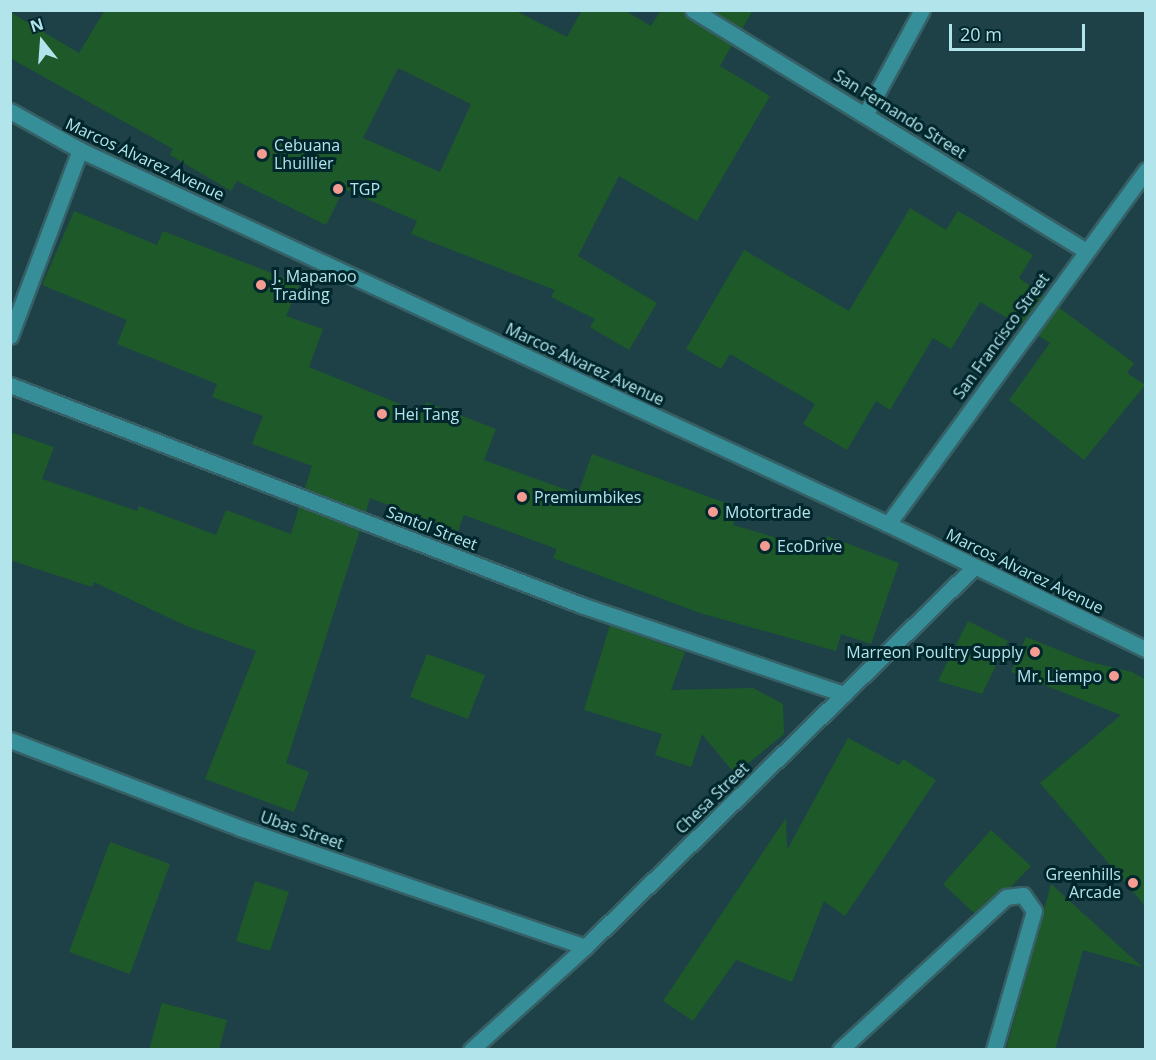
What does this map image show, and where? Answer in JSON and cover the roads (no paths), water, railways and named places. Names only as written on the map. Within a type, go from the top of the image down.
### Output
[{"type":"street","name":"San Fernando Street","points":[[693,10],[866,113],[1086,250]]},
{"type":"street","points":[[866,113],[922,10]]},
{"type":"street","name":"Marcos Alvarez Avenue","points":[[10,111],[80,150],[888,524],[1146,650]]},
{"type":"street","points":[[10,336],[80,150]]},
{"type":"street","name":"San Francisco Street","points":[[888,524],[1146,170]]},
{"type":"street","name":"Santol Street","points":[[10,385],[581,605],[844,694]]},
{"type":"street","name":"Chesa Street","points":[[471,1050],[585,947],[974,567]]},
{"type":"street","name":"Ubas Street","points":[[10,740],[240,828],[585,947]]},
{"type":"street","points":[[840,1050],[1006,897],[1023,895],[1034,911],[994,1050]]},
{"type":"place","name":"Cebuana Lhuillier","points":[[262,154]]},
{"type":"place","name":"TGP","points":[[338,189]]},
{"type":"place","name":"J. Mapanoo Trading","points":[[261,285]]},
{"type":"place","name":"Hei Tang","points":[[382,414]]},
{"type":"place","name":"Premiumbikes","points":[[522,497]]},
{"type":"place","name":"Motortrade","points":[[713,512]]},
{"type":"place","name":"EcoDrive","points":[[765,546]]},
{"type":"place","name":"Marreon Poultry Supply","points":[[1035,652]]},
{"type":"place","name":"Mr. Liempo","points":[[1114,676]]},
{"type":"place","name":"Greenhills Arcade","points":[[1133,883]]}]
